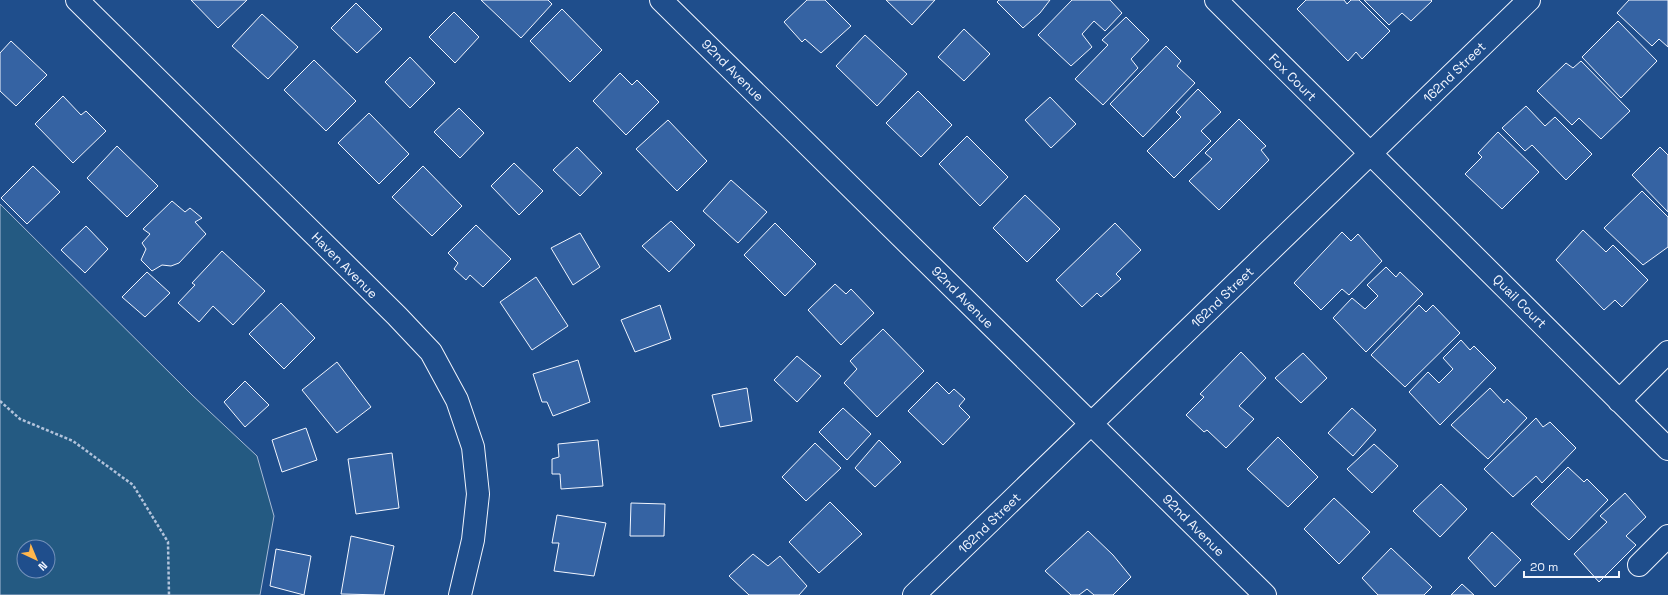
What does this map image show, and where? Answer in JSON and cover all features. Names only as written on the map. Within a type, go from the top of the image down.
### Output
[{"type":"street","name":"Haven Avenue","points":[[77,0],[391,310],[431,352],[457,400],[473,447],[478,494],[473,540],[460,595]]},
{"type":"street","name":"92nd Avenue","points":[[661,0],[1266,595]]},
{"type":"street","name":"Fox Court","points":[[1216,0],[1370,153]]},
{"type":"street","name":"162nd Street","points":[[914,595],[1529,0]]},
{"type":"street","name":"Quail Court","points":[[1370,153],[1668,449]]},
{"type":"street","points":[[1619,401],[1668,352]]},
{"type":"street","points":[[1639,565],[1668,536]]},
{"type":"path","points":[[0,401],[20,419],[73,441],[133,485],[168,542],[169,595]]},
{"type":"shaded area","points":[[0,204],[193,396],[257,456],[274,516],[260,595],[0,595]]},
{"type":"building","points":[[191,0],[247,0],[218,28]]},
{"type":"building","points":[[481,0],[548,0],[552,4],[521,38]]},
{"type":"building","points":[[807,0],[825,0],[851,26],[821,53],[805,39],[802,42],[784,22]]},
{"type":"building","points":[[886,0],[935,0],[912,25]]},
{"type":"building","points":[[999,0],[1050,0],[1040,13],[1023,28],[997,2]]},
{"type":"building","points":[[1072,0],[1110,0],[1122,13],[1105,31],[1094,21],[1082,34],[1092,47],[1071,66],[1038,35]]},
{"type":"building","points":[[1306,0],[1344,0],[1347,4],[1351,0],[1359,0],[1390,31],[1362,59],[1356,52],[1348,61],[1297,9]]},
{"type":"building","points":[[1364,0],[1432,1],[1411,21],[1402,13],[1389,25]]},
{"type":"building","points":[[1629,0],[1668,0],[1668,47],[1659,39],[1652,46],[1617,13]]},
{"type":"building","points":[[356,3],[382,29],[357,53],[331,28]]},
{"type":"building","points":[[562,9],[602,50],[570,82],[530,41]]},
{"type":"building","points":[[454,12],[479,37],[455,63],[429,37]]},
{"type":"building","points":[[262,14],[298,47],[268,79],[232,46]]},
{"type":"building","points":[[1126,17],[1149,40],[1131,59],[1138,68],[1103,105],[1075,79],[1108,45],[1102,40]]},
{"type":"building","points":[[1618,21],[1657,61],[1621,98],[1582,57]]},
{"type":"building","points":[[964,29],[990,54],[964,81],[938,57]]},
{"type":"building","points":[[865,35],[907,74],[877,106],[836,66]]},
{"type":"building","points":[[11,41],[47,75],[16,106],[0,91],[0,53]]},
{"type":"building","points":[[1166,46],[1181,61],[1177,66],[1195,83],[1143,137],[1110,104]]},
{"type":"building","points":[[410,57],[435,83],[410,108],[385,82]]},
{"type":"building","points":[[314,60],[356,101],[326,131],[284,90]]},
{"type":"building","points":[[1581,61],[1630,111],[1601,139],[1579,118],[1572,125],[1537,91],[1566,63],[1573,68]]},
{"type":"building","points":[[620,73],[632,85],[637,80],[659,102],[626,135],[593,101]]},
{"type":"building","points":[[1198,89],[1221,112],[1201,131],[1211,141],[1174,178],[1147,151],[1181,117],[1176,112]]},
{"type":"building","points":[[918,91],[952,125],[921,157],[886,123]]},
{"type":"building","points":[[63,96],[81,115],[86,111],[106,131],[73,163],[35,124]]},
{"type":"building","points":[[1050,97],[1076,124],[1051,148],[1025,120]]},
{"type":"building","points":[[1526,106],[1545,126],[1555,117],[1592,154],[1566,180],[1532,145],[1525,151],[1502,128]]},
{"type":"building","points":[[459,108],[484,133],[460,158],[434,132]]},
{"type":"building","points":[[369,113],[409,154],[379,184],[338,143]]},
{"type":"building","points":[[1239,119],[1266,146],[1261,150],[1269,160],[1219,210],[1189,181],[1212,159],[1205,153]]},
{"type":"building","points":[[668,120],[707,161],[677,191],[636,149]]},
{"type":"building","points":[[1498,132],[1539,172],[1502,209],[1465,174],[1482,157],[1478,153]]},
{"type":"building","points":[[967,136],[1008,177],[980,206],[939,164]]},
{"type":"building","points":[[117,146],[158,186],[127,217],[87,178]]},
{"type":"building","points":[[577,147],[602,173],[580,196],[553,170]]},
{"type":"building","points":[[1660,147],[1668,155],[1668,212],[1632,175]]},
{"type":"building","points":[[514,163],[543,191],[519,215],[491,186]]},
{"type":"building","points":[[33,166],[60,192],[27,224],[1,198]]},
{"type":"building","points":[[423,166],[462,206],[432,236],[392,197]]},
{"type":"building","points":[[731,180],[767,212],[738,243],[703,211]]},
{"type":"building","points":[[1642,191],[1668,217],[1668,247],[1643,265],[1604,228]]},
{"type":"building","points":[[1025,195],[1060,229],[1027,262],[993,228]]},
{"type":"building","points":[[172,201],[185,212],[190,208],[202,218],[195,222],[206,234],[179,263],[171,266],[162,265],[152,271],[141,260],[146,249],[142,243],[150,234],[143,229]]},
{"type":"building","points":[[671,221],[695,245],[669,272],[642,246]]},
{"type":"building","points":[[775,223],[816,264],[785,296],[744,255]]},
{"type":"building","points":[[1115,223],[1141,250],[1116,274],[1121,279],[1101,297],[1097,293],[1082,307],[1056,280]]},
{"type":"building","points":[[476,225],[511,259],[483,287],[470,275],[466,280],[454,269],[458,263],[448,253]]},
{"type":"building","points":[[86,226],[108,249],[85,273],[61,250]]},
{"type":"building","points":[[1583,230],[1606,252],[1613,245],[1648,280],[1622,307],[1615,300],[1604,310],[1556,260]]},
{"type":"building","points":[[1342,232],[1351,241],[1358,234],[1382,261],[1349,295],[1342,289],[1321,310],[1294,283]]},
{"type":"building","points":[[580,233],[600,267],[573,285],[551,248]]},
{"type":"building","points":[[222,251],[265,291],[233,325],[213,306],[199,322],[178,303],[195,285],[192,283]]},
{"type":"building","points":[[1386,267],[1396,277],[1400,272],[1423,294],[1366,352],[1333,318],[1352,298],[1365,309],[1378,296],[1367,285]]},
{"type":"building","points":[[147,272],[170,293],[145,317],[122,297]]},
{"type":"building","points":[[536,277],[568,326],[532,350],[500,302]]},
{"type":"building","points":[[835,284],[846,294],[851,289],[874,313],[841,345],[808,310]]},
{"type":"building","points":[[281,303],[315,338],[284,369],[249,334]]},
{"type":"building","points":[[660,305],[671,339],[635,352],[621,320]]},
{"type":"building","points":[[1419,305],[1426,312],[1433,305],[1460,333],[1405,387],[1371,355]]},
{"type":"building","points":[[883,329],[924,371],[877,417],[844,383],[857,369],[850,361]]},
{"type":"building","points":[[1461,340],[1470,350],[1474,346],[1496,368],[1440,425],[1409,392],[1428,372],[1439,383],[1453,369],[1443,358]]},
{"type":"building","points":[[1241,352],[1266,378],[1239,406],[1254,419],[1226,448],[1207,430],[1204,432],[1186,415],[1204,397],[1200,394]]},
{"type":"building","points":[[1303,353],[1327,378],[1301,403],[1275,378]]},
{"type":"building","points":[[797,356],[821,376],[797,402],[774,380]]},
{"type":"building","points":[[578,360],[590,402],[553,416],[547,402],[542,402],[533,374]]},
{"type":"building","points":[[337,362],[371,407],[337,433],[302,390]]},
{"type":"building","points":[[245,381],[269,405],[245,427],[224,402]]},
{"type":"building","points":[[937,382],[949,394],[954,389],[965,399],[959,406],[970,417],[943,445],[908,411]]},
{"type":"building","points":[[747,388],[752,421],[720,427],[712,395]]},
{"type":"building","points":[[1490,388],[1504,403],[1507,399],[1527,418],[1488,459],[1451,425]]},
{"type":"building","points":[[843,408],[871,434],[847,460],[819,432]]},
{"type":"building","points":[[1352,408],[1376,430],[1353,456],[1328,433]]},
{"type":"building","points":[[1536,418],[1543,427],[1550,422],[1576,448],[1542,483],[1536,476],[1513,497],[1484,469]]},
{"type":"building","points":[[306,428],[317,460],[282,472],[272,440]]},
{"type":"building","points":[[1278,437],[1318,477],[1288,507],[1247,469]]},
{"type":"building","points":[[598,440],[603,486],[561,489],[560,474],[552,474],[552,459],[559,457],[558,444]]},
{"type":"building","points":[[879,440],[901,462],[875,487],[855,468]]},
{"type":"building","points":[[815,443],[841,468],[806,501],[782,477]]},
{"type":"building","points":[[1374,444],[1398,466],[1372,493],[1347,469]]},
{"type":"building","points":[[392,453],[399,508],[356,514],[348,459]]},
{"type":"building","points":[[1568,467],[1584,482],[1587,479],[1608,500],[1569,540],[1531,504]]},
{"type":"building","points":[[1441,484],[1467,509],[1440,537],[1413,511]]},
{"type":"building","points":[[1625,493],[1646,517],[1626,536],[1636,545],[1599,582],[1574,554],[1607,522],[1600,516]]},
{"type":"building","points":[[1334,498],[1370,532],[1339,564],[1304,529]]},
{"type":"building","points":[[830,502],[862,534],[819,573],[789,542]]},
{"type":"building","points":[[631,503],[665,504],[664,536],[630,536]]},
{"type":"building","points":[[557,515],[606,523],[594,576],[554,571],[559,543],[552,543]]},
{"type":"building","points":[[1088,531],[1113,555],[1131,577],[1113,595],[1094,595],[1087,589],[1079,595],[1071,595],[1045,571]]},
{"type":"building","points":[[1492,532],[1521,560],[1495,587],[1468,558]]},
{"type":"building","points":[[351,536],[394,546],[384,595],[341,594]]},
{"type":"building","points":[[1391,548],[1432,587],[1424,595],[1378,595],[1362,578]]},
{"type":"building","points":[[276,549],[311,556],[304,595],[270,586]]},
{"type":"building","points":[[753,554],[768,566],[780,556],[807,586],[799,595],[749,595],[729,576]]},
{"type":"building","points":[[1462,584],[1474,595],[1451,595]]}]
